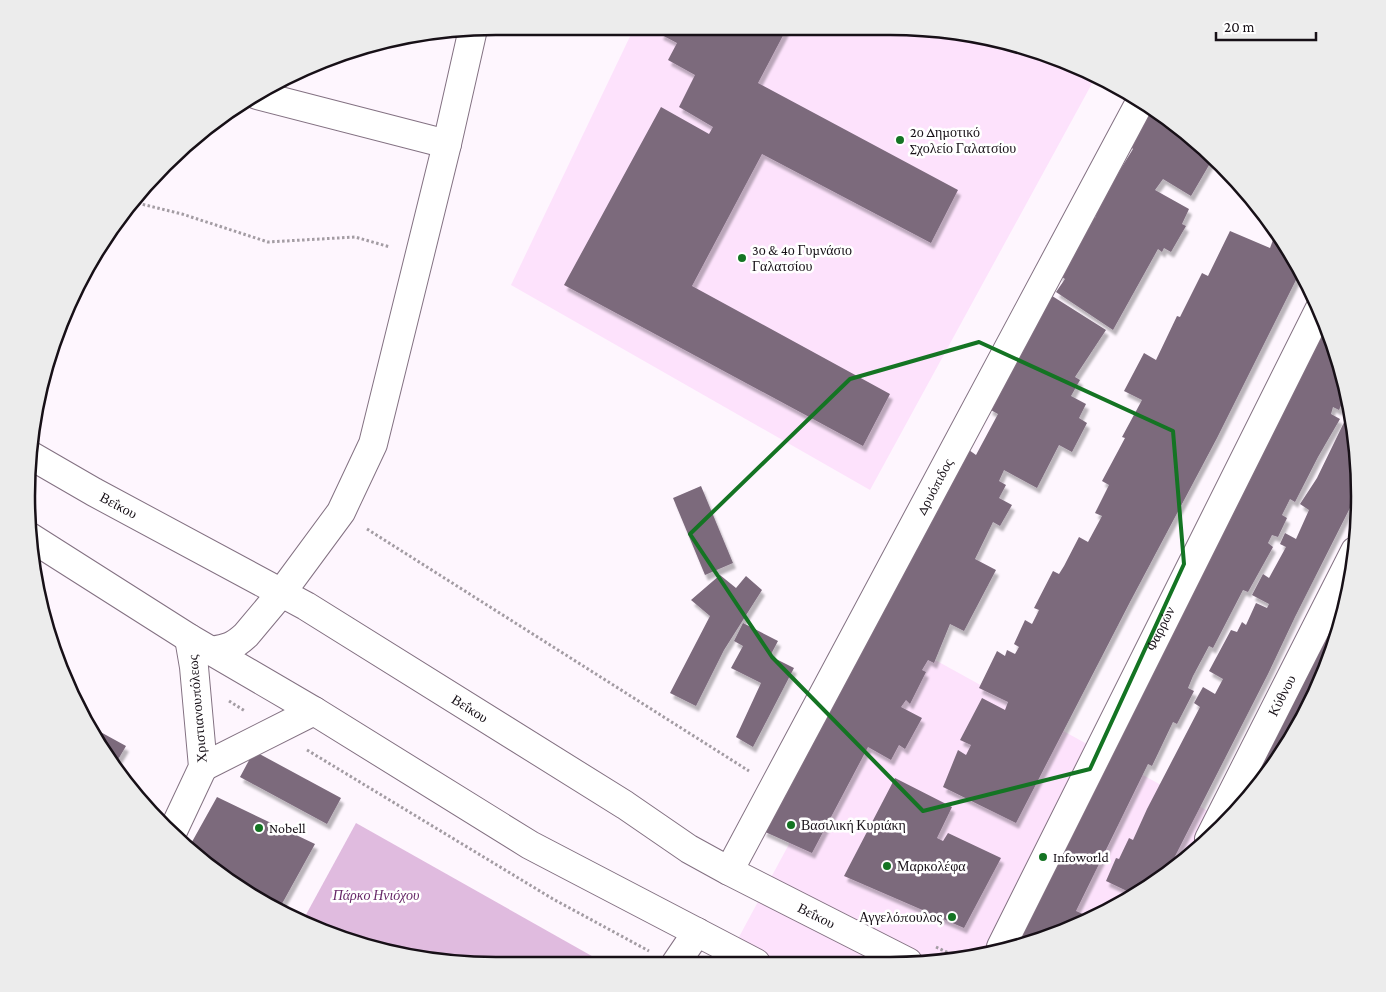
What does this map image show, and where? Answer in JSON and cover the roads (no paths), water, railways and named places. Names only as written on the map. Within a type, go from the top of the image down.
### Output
[{"type":"street","points":[[200,644],[233,646],[246,635],[282,592],[341,512],[373,444],[420,256],[471,36]]},
{"type":"street","points":[[265,97],[447,144]]},
{"type":"street","name":"Δρυόπιδος","points":[[729,871],[1137,108]]},
{"type":"street","name":"Φαρρών","points":[[1003,942],[1315,318]]},
{"type":"street","name":"Βεΐκου","points":[[37,459],[102,496],[282,592],[625,805],[689,849],[898,957]]},
{"type":"street","points":[[38,542],[200,644],[314,711],[530,845],[745,957]]},
{"type":"street","name":"Κύθνου","points":[[1219,818],[1344,572]]},
{"type":"street","name":"Χριστιανουπόλεως","points":[[175,827],[204,767],[194,667],[200,644]]},
{"type":"street","points":[[204,767],[314,711]]},
{"type":"street","points":[[668,957],[697,932]]},
{"type":"place","name":"2ο Δημοτικό Σχολείο Γαλατσίου","points":[[900,140]]},
{"type":"place","name":"3ο & 4ο Γυμνάσιο Γαλατσίου","points":[[742,258]]},
{"type":"place","name":"Βασιλική Κυριάκη","points":[[791,825]]},
{"type":"place","name":"Nobell","points":[[259,828]]},
{"type":"place","name":"Infoworld","points":[[1043,857]]},
{"type":"place","name":"Μαρκολέφα","points":[[887,866]]},
{"type":"place","name":"Αγγελόπουλος","points":[[952,917]]},
{"type":"park label","name":"Πάρκο Ηνιόχου","points":[[376,895]]}]
